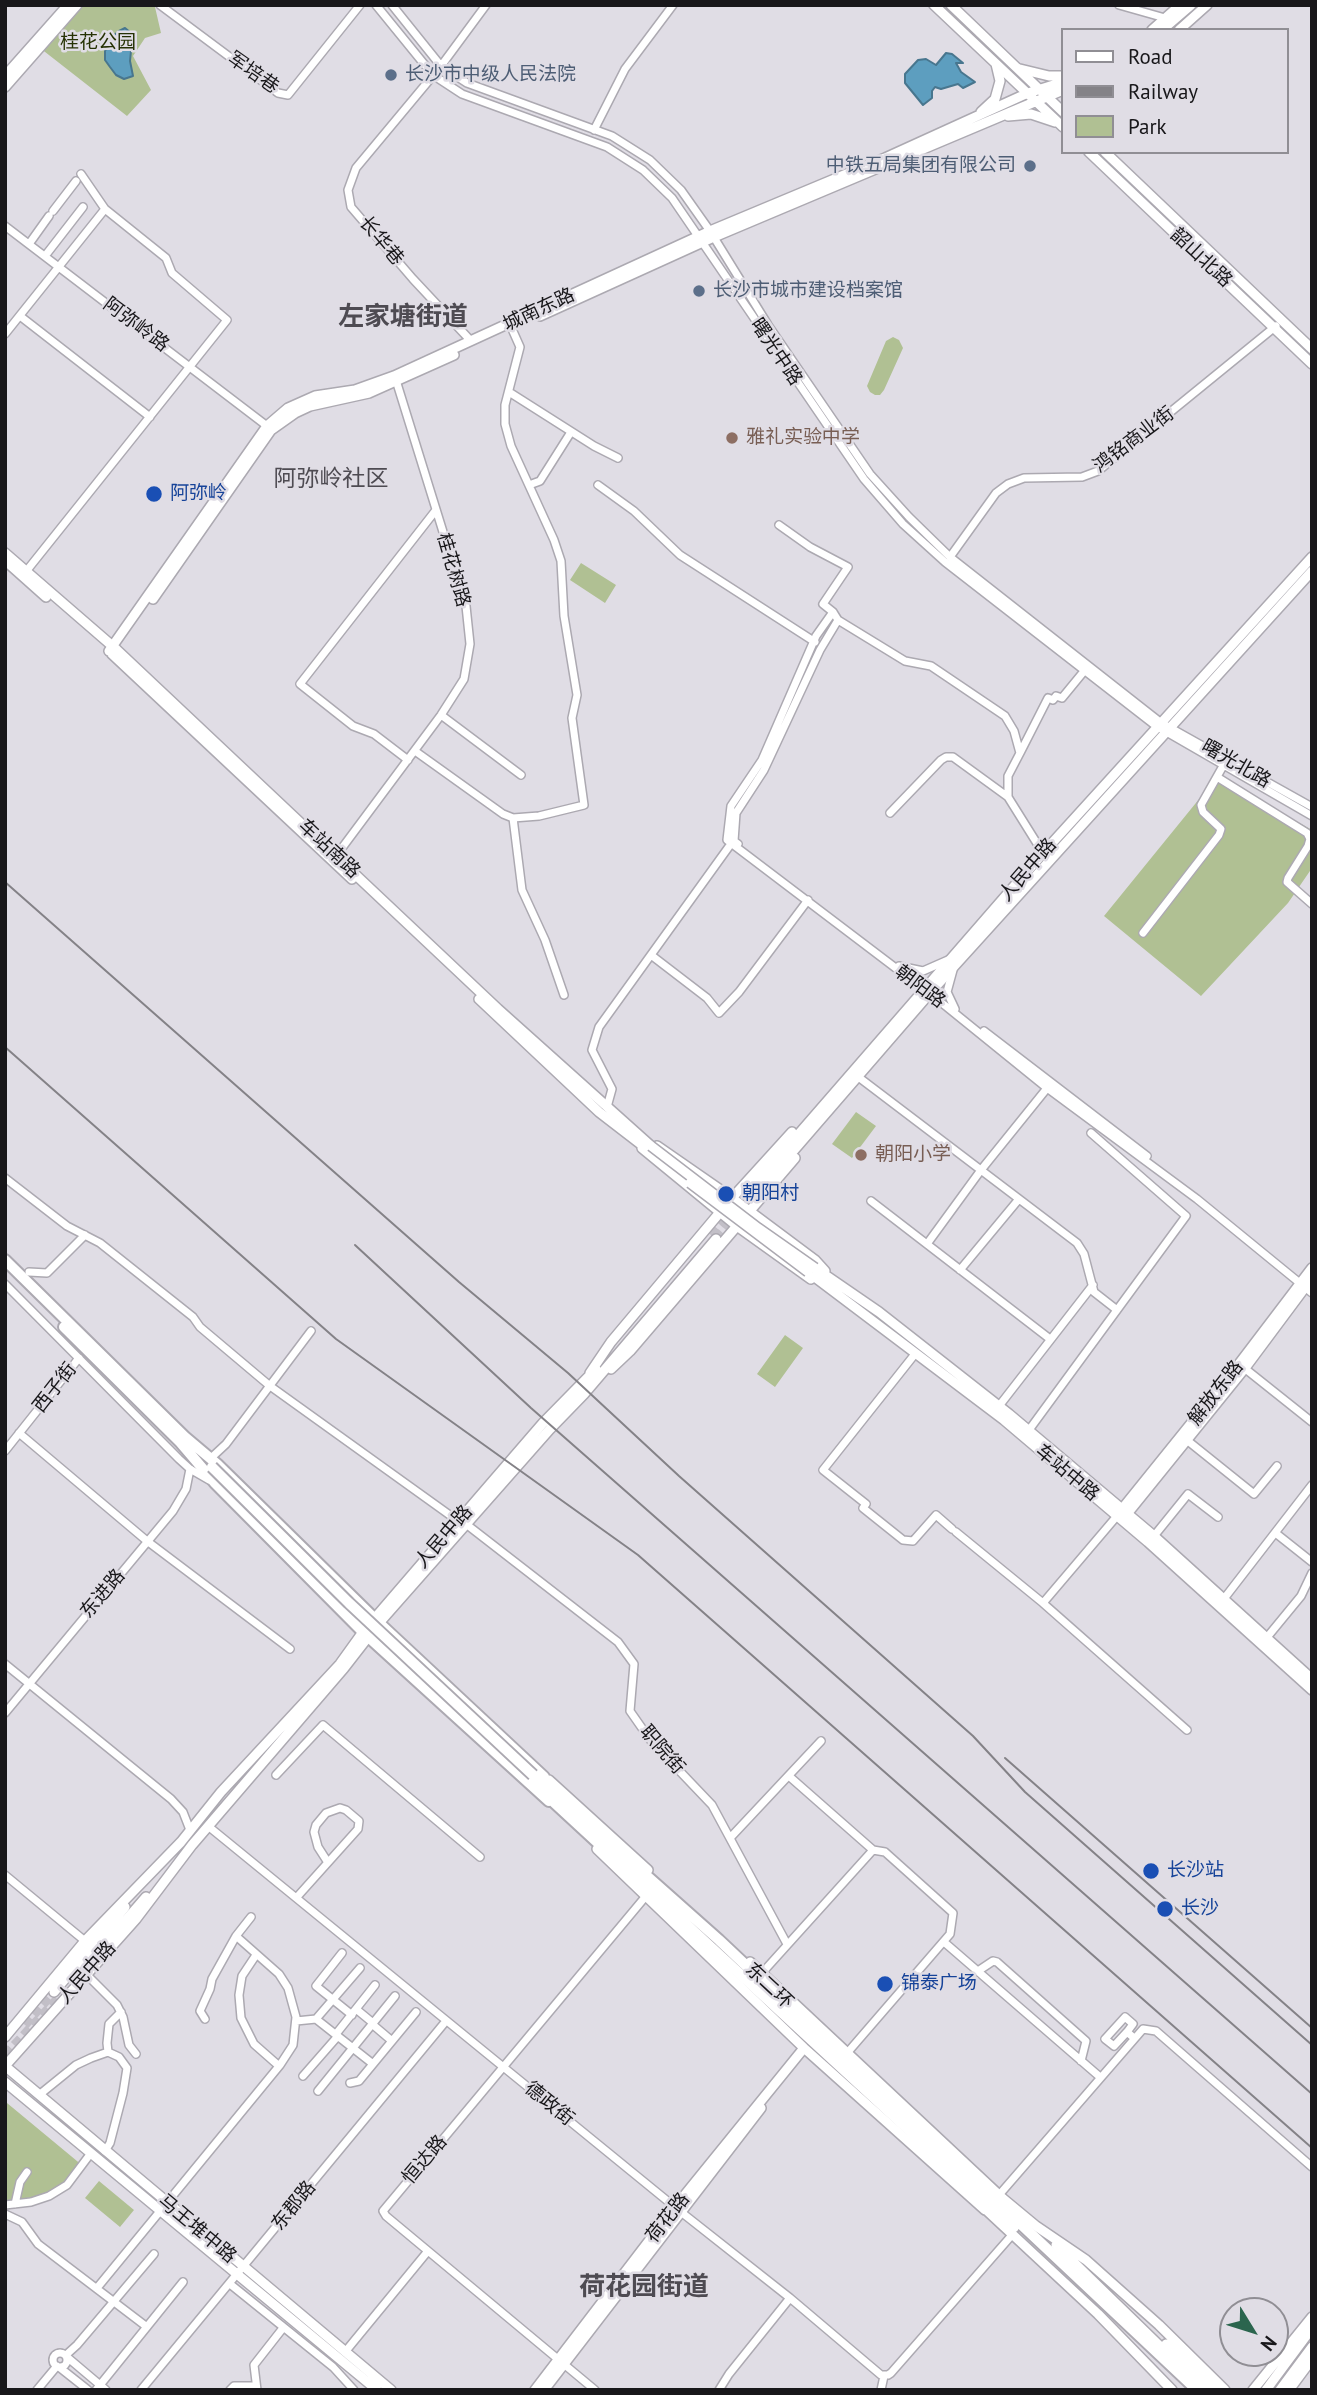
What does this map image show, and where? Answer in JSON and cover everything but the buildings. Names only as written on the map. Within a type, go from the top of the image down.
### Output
[{"type":"highway","points":[[5,1260],[210,1466],[549,1780],[577,1818]]},
{"type":"highway","points":[[5,1268],[183,1439],[215,1483],[366,1635],[536,1790],[577,1818]]},
{"type":"highway","name":"东二环","points":[[210,1466],[354,1616],[577,1818],[719,1940],[994,2204]]},
{"type":"highway","name":"东二环","points":[[577,1818],[835,2063],[969,2180]]},
{"type":"highway","points":[[994,2204],[1187,2390]]},
{"type":"highway","points":[[994,2204],[1197,2390]]},
{"type":"main road","points":[[5,76],[68,5]]},
{"type":"main road","points":[[5,87],[77,5]]},
{"type":"main road","points":[[934,5],[1061,125]]},
{"type":"main road","points":[[951,5],[1062,111]]},
{"type":"main road","points":[[1154,28],[1180,5]]},
{"type":"main road","points":[[1164,28],[1191,5]]},
{"type":"main road","points":[[1170,28],[1196,5]]},
{"type":"main road","points":[[1181,28],[1207,5]]},
{"type":"main road","points":[[976,117],[995,99],[1000,81],[996,64]]},
{"type":"main road","points":[[1017,67],[1043,75],[1062,76]]},
{"type":"main road","name":"城南东路","points":[[712,234],[1036,101],[1044,92],[1062,83]]},
{"type":"main road","name":"城南东路","points":[[113,651],[271,430],[295,413],[310,406],[369,393],[471,341],[1028,93],[1062,90]]},
{"type":"main road","points":[[999,116],[1031,114],[1061,125]]},
{"type":"main road","name":"韶山北路","points":[[1091,154],[1312,364]]},
{"type":"main road","name":"韶山北路","points":[[1107,154],[1312,349]]},
{"type":"main road","name":"城南东路","points":[[113,651],[267,426],[288,408],[307,399],[396,379],[512,329],[701,239]]},
{"type":"main road","name":"车站南路","points":[[5,553],[607,1107],[633,1135]]},
{"type":"main road","name":"人民中路","points":[[953,961],[1312,557]]},
{"type":"main road","name":"车站南路","points":[[5,561],[24,573]]},
{"type":"main road","name":"人民中路","points":[[753,1191],[1043,853],[1312,571]]},
{"type":"main road","name":"车站南路","points":[[113,651],[599,1112],[633,1135],[751,1231],[812,1270]]},
{"type":"main road","points":[[582,1390],[629,1351],[750,1212],[861,1079],[870,1056]]},
{"type":"main road","points":[[582,1390],[611,1342],[732,1198],[844,1074],[870,1056]]},
{"type":"main road","points":[[633,1135],[732,1198],[815,1260],[834,1285]]},
{"type":"main road","points":[[633,1135],[652,1159],[737,1226],[805,1276],[834,1285]]},
{"type":"main road","name":"人民中路","points":[[366,1635],[221,1792],[57,1994],[208,1826],[366,1635],[377,1621],[714,1237]]},
{"type":"main road","name":"解放东路","points":[[1122,1513],[1307,1285],[1312,1268]]},
{"type":"main road","name":"车站中路","points":[[812,1270],[879,1312],[1029,1430],[1264,1641],[1312,1679]]},
{"type":"main road","name":"车站中路","points":[[834,1285],[915,1354],[1154,1536],[1223,1600],[1312,1690]]},
{"type":"main road","points":[[549,1780],[848,2052],[994,2204],[1013,2235],[1179,2390]]},
{"type":"main road","points":[[536,1790],[806,2050],[994,2204],[1045,2233],[1205,2390]]},
{"type":"main road","name":"人民中路","points":[[5,2038],[85,1941],[181,1842]]},
{"type":"main road","name":"人民中路","points":[[5,2066],[136,1919],[192,1844]]},
{"type":"main road","points":[[791,2036],[792,2023]]},
{"type":"main road","points":[[17,2025],[16,2038],[22,2043],[28,2040]]},
{"type":"main road","name":"荷花路","points":[[544,2390],[562,2362],[678,2210],[806,2050]]},
{"type":"main road","points":[[820,2062],[835,2063]]},
{"type":"main road","name":"马王堆中路","points":[[5,2066],[105,2151],[163,2206]]},
{"type":"main road","name":"马王堆中路","points":[[5,2082],[91,2153],[163,2206],[377,2390]]},
{"type":"main road","points":[[5,2092],[20,2094]]},
{"type":"main road","points":[[1066,2252],[1216,2390]]},
{"type":"main road","points":[[1066,2252],[1086,2260],[1159,2325],[1225,2390]]},
{"type":"main road","name":"马王堆中路","points":[[241,2271],[391,2390]]},
{"type":"main road","points":[[1098,2314],[1172,2390]]},
{"type":"main road","points":[[1253,2390],[1312,2317]]},
{"type":"main road","points":[[1268,2390],[1312,2328]]},
{"type":"main road","points":[[1268,2390],[1312,2336]]},
{"type":"main road","points":[[1280,2390],[1312,2347]]},
{"type":"main road","points":[[1289,2390],[1312,2359]]},
{"type":"main road","name":"荷花路","points":[[534,2390],[562,2362]]},
{"type":"street","name":"军培巷","points":[[160,5],[278,93],[288,94],[360,5]]},
{"type":"street","name":"曙光中路","points":[[376,5],[433,75],[461,94],[607,147],[653,179],[672,198],[701,239],[864,479],[903,524],[945,562],[1085,670],[1163,726]]},
{"type":"street","name":"曙光中路","points":[[391,5],[441,66],[467,83],[612,136],[650,160],[681,190],[712,234],[768,325],[870,474],[950,557],[1163,726]]},
{"type":"street","name":"长华巷","points":[[471,341],[351,207],[348,190],[356,168],[441,66],[486,5]]},
{"type":"street","points":[[594,130],[625,69],[673,5]]},
{"type":"street","points":[[1119,5],[1165,18]]},
{"type":"street","points":[[24,573],[227,320],[172,273],[166,258],[105,209],[81,174]]},
{"type":"street","points":[[29,244],[76,181]]},
{"type":"street","points":[[45,256],[94,192]]},
{"type":"street","points":[[5,334],[105,209]]},
{"type":"street","name":"阿弥岭路","points":[[5,226],[267,426]]},
{"type":"street","points":[[20,316],[150,417]]},
{"type":"street","name":"鸿铭商业街","points":[[950,557],[996,493],[1008,484],[1024,478],[1082,477],[1098,471],[1282,320]]},
{"type":"street","points":[[415,751],[503,814],[513,818],[539,816],[584,805],[572,718],[577,695],[564,616],[561,561],[511,446],[505,424],[505,405],[520,347],[512,329]]},
{"type":"street","name":"桂花树路","points":[[336,856],[415,751],[464,679],[470,644],[466,606],[396,379]]},
{"type":"street","points":[[509,392],[571,432],[618,458]]},
{"type":"street","points":[[529,485],[540,481],[571,432]]},
{"type":"street","points":[[598,485],[634,512],[680,555],[814,640],[820,650]]},
{"type":"street","points":[[408,760],[374,734],[353,726],[300,684],[436,510]]},
{"type":"street","points":[[779,525],[810,547],[848,567],[823,604],[838,620],[905,661],[931,666],[1004,716],[1014,731],[1020,753]]},
{"type":"street","points":[[733,842],[727,841],[731,806],[762,760],[814,640],[832,612]]},
{"type":"street","points":[[607,1107],[612,1089],[592,1050],[598,1027],[733,842],[736,813],[764,770],[820,650],[838,620]]},
{"type":"street","points":[[1008,797],[1008,776],[1048,698],[1062,698],[1085,670]]},
{"type":"street","points":[[441,715],[521,775]]},
{"type":"street","name":"曙光北路","points":[[1163,726],[1223,766],[1312,816]]},
{"type":"street","name":"曙光北路","points":[[1163,726],[1312,807]]},
{"type":"street","points":[[890,813],[941,760],[953,757],[1008,797],[1043,853]]},
{"type":"street","points":[[1143,933],[1219,835],[1221,829],[1203,812],[1202,805],[1223,766]]},
{"type":"street","points":[[1217,777],[1307,834],[1310,839],[1308,846],[1287,882],[1312,904]]},
{"type":"street","points":[[513,818],[522,890],[545,940],[564,995]]},
{"type":"street","name":"朝阳路","points":[[733,842],[1049,1086],[1199,1196],[1307,1285]]},
{"type":"street","points":[[651,955],[707,998],[719,1013],[739,992],[808,900]]},
{"type":"street","name":"朝阳路","points":[[808,900],[900,966],[1049,1086]]},
{"type":"street","points":[[900,966],[923,971],[953,961]]},
{"type":"street","points":[[953,961],[947,992],[955,1009]]},
{"type":"street","points":[[861,1079],[1077,1243],[1084,1254],[1094,1292],[1117,1310]]},
{"type":"street","points":[[927,1244],[981,1170],[1049,1086]]},
{"type":"street","points":[[1029,1430],[1186,1216],[1091,1133]]},
{"type":"street","name":"职院街","points":[[5,1178],[67,1226],[100,1243],[193,1317],[200,1327],[270,1386],[462,1523],[618,1642],[634,1664],[630,1711],[651,1741],[712,1805],[787,1944]]},
{"type":"street","points":[[960,1270],[1019,1199]]},
{"type":"street","points":[[872,1201],[1050,1339]]},
{"type":"street","points":[[29,1272],[47,1273],[85,1235]]},
{"type":"street","points":[[5,1284],[190,1469],[215,1483]]},
{"type":"street","points":[[999,1406],[1093,1285]]},
{"type":"street","points":[[210,1466],[311,1331]]},
{"type":"street","points":[[915,1354],[824,1470],[866,1504],[863,1508],[902,1540],[913,1541],[936,1516],[1043,1603],[1186,1730]]},
{"type":"street","name":"西子街","points":[[5,1451],[79,1358]]},
{"type":"street","points":[[1242,1366],[1312,1422]]},
{"type":"street","points":[[19,1433],[147,1541],[290,1649]]},
{"type":"street","points":[[1184,1439],[1254,1494],[1277,1466]]},
{"type":"street","name":"东进路","points":[[5,1713],[173,1510],[186,1489],[190,1469]]},
{"type":"street","points":[[1223,1600],[1312,1485]]},
{"type":"street","points":[[1154,1536],[1188,1493],[1217,1517]]},
{"type":"street","points":[[1043,1603],[1122,1513]]},
{"type":"street","points":[[1278,1535],[1312,1562]]},
{"type":"street","points":[[1264,1641],[1301,1596],[1312,1573]]},
{"type":"street","points":[[5,1664],[171,1799],[183,1812],[190,1830]]},
{"type":"street","points":[[276,1775],[323,1725],[480,1857]]},
{"type":"street","points":[[730,1838],[821,1741]]},
{"type":"street","points":[[790,1777],[873,1850],[884,1852],[953,1913],[950,1934],[944,1942],[848,2052]]},
{"type":"street","points":[[297,1898],[360,1825],[359,1821],[340,1808],[326,1813],[314,1832],[318,1847],[327,1861]]},
{"type":"street","name":"德政街","points":[[208,1826],[678,2210],[887,2374]]},
{"type":"street","points":[[762,1973],[873,1850]]},
{"type":"street","points":[[5,1875],[85,1941]]},
{"type":"street","name":"恒达路","points":[[595,2390],[383,2211],[646,1896]]},
{"type":"street","points":[[205,2019],[200,2011],[212,1979],[250,1917]]},
{"type":"street","points":[[97,2288],[279,2067],[293,2045],[296,2021],[288,1988],[279,1974],[236,1936]]},
{"type":"street","points":[[944,1942],[1100,2077]]},
{"type":"street","points":[[342,1953],[316,1986],[333,2000],[373,2024],[392,2041]]},
{"type":"street","points":[[256,1955],[242,1976],[239,2006],[241,2018],[254,2043],[279,2067]]},
{"type":"street","points":[[978,1971],[993,1961],[997,1962],[1086,2041],[1081,2061]]},
{"type":"street","points":[[296,2021],[316,2019],[360,1968]]},
{"type":"street","points":[[86,1974],[108,1994],[121,2012],[129,2045],[136,2054]]},
{"type":"street","points":[[303,2076],[375,1985]]},
{"type":"street","points":[[318,2091],[395,1996]]},
{"type":"street","points":[[108,2052],[109,2024],[121,2012]]},
{"type":"street","points":[[350,2083],[359,2081],[415,2012]]},
{"type":"street","points":[[316,2019],[373,2064]]},
{"type":"street","name":"东郡路","points":[[141,2390],[446,2021]]},
{"type":"street","points":[[994,2204],[1143,2029],[1156,2031],[1312,2167]]},
{"type":"street","points":[[1127,2032],[1134,2038]]},
{"type":"street","points":[[39,2095],[76,2065],[108,2052],[119,2057],[127,2068],[124,2093],[110,2143],[105,2151]]},
{"type":"street","points":[[5,2205],[31,2202],[49,2196],[67,2185],[91,2153]]},
{"type":"street","points":[[15,2204],[20,2182],[27,2172]]},
{"type":"street","points":[[5,2214],[22,2222],[38,2244],[147,2328]]},
{"type":"street","points":[[881,2390],[887,2374],[1013,2235]]},
{"type":"street","points":[[345,2352],[428,2251]]},
{"type":"street","points":[[37,2390],[58,2366],[66,2364],[66,2356],[154,2254]]},
{"type":"street","points":[[88,2390],[54,2362],[55,2355],[59,2353],[66,2356],[100,2388],[183,2281]]},
{"type":"street","points":[[230,2284],[333,2367],[352,2389]]},
{"type":"street","points":[[720,2389],[790,2298]]},
{"type":"street","points":[[230,2390],[234,2386],[256,2388],[254,2365],[283,2328]]},
{"type":"green space","name":"桂花公园","points":[[83,5],[155,7],[161,33],[145,38],[133,56],[151,90],[127,116],[40,48]]},
{"type":"green space","points":[[893,337],[899,340],[903,348],[884,390],[880,395],[875,395],[867,386],[886,341]]},
{"type":"green space","points":[[581,563],[616,585],[605,603],[570,580]]},
{"type":"green space","points":[[1217,777],[1312,830],[1312,868],[1288,903],[1201,996],[1104,916]]},
{"type":"green space","points":[[856,1112],[876,1126],[852,1158],[832,1144]]},
{"type":"green space","points":[[785,1335],[803,1348],[775,1387],[757,1374]]},
{"type":"green space","points":[[7,2103],[83,2166],[52,2198],[5,2203]]},
{"type":"green space","points":[[99,2181],[134,2210],[120,2227],[85,2198]]},
{"type":"water","points":[[125,28],[131,33],[130,61],[133,76],[124,79],[116,75],[105,60],[105,51],[111,38]]},
{"type":"water","points":[[946,53],[952,54],[963,63],[956,63],[961,72],[975,82],[963,88],[958,84],[941,89],[935,87],[932,98],[923,105],[905,83],[905,74],[918,60],[926,59],[936,65]]},
{"type":"tunnel","points":[[711,1235],[751,1189]]},
{"type":"tunnel","points":[[716,1239],[756,1194]]},
{"type":"tunnel","points":[[25,2025],[54,1992]]},
{"type":"tunnel","points":[[5,2055],[60,1996]]},
{"type":"railway","points":[[5,882],[459,1282],[568,1373],[679,1476],[973,1736],[1025,1792],[1312,2045]]},
{"type":"railway","points":[[5,1047],[336,1339],[638,1555],[1312,2148]]},
{"type":"railway","points":[[355,1245],[531,1408],[1312,2094]]},
{"type":"railway","points":[[1005,1758],[1312,2028]]},
{"type":"place","name":"长沙市中级人民法院","points":[[391,75]]},
{"type":"place","name":"中铁五局集团有限公司","points":[[1030,166]]},
{"type":"place","name":"长沙市城市建设档案馆","points":[[699,291]]},
{"type":"place","name":"雅礼实验中学","points":[[732,438]]},
{"type":"place","name":"阿弥岭","points":[[154,494]]},
{"type":"place","name":"朝阳小学","points":[[861,1155]]},
{"type":"place","name":"朝阳村","points":[[726,1194]]},
{"type":"place","name":"长沙站","points":[[1151,1871]]},
{"type":"place","name":"长沙","points":[[1165,1909]]},
{"type":"place","name":"锦泰广场","points":[[885,1984]]},
{"type":"district","name":"左家塘街道","points":[[403,318]]},
{"type":"district","name":"阿弥岭社区","points":[[331,479]]},
{"type":"district","name":"荷花园街道","points":[[644,2288]]}]
